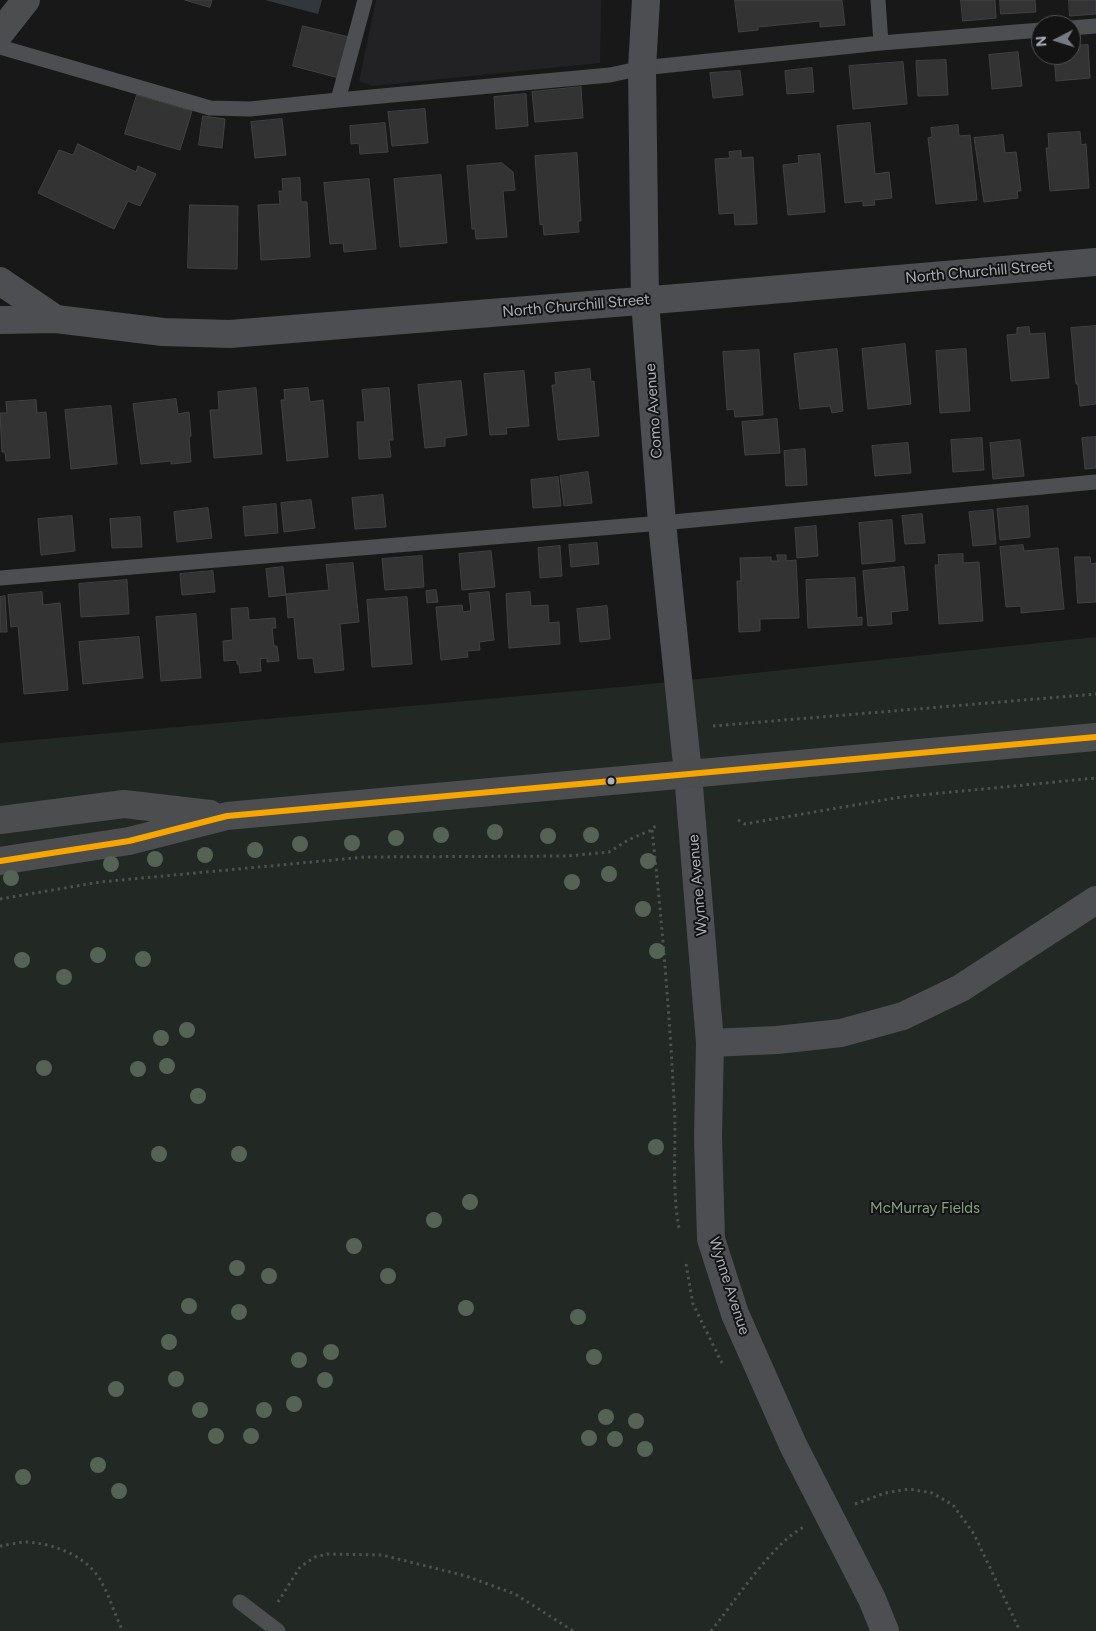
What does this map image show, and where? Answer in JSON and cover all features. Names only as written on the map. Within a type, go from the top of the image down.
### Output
[{"type":"main road","points":[[0,33],[26,0]]},
{"type":"main road","points":[[0,861],[129,841],[227,816],[1096,737]]},
{"type":"main road","points":[[0,820],[124,804],[227,816]]},
{"type":"street","name":"Como Avenue","points":[[646,0],[642,68],[646,301],[662,522],[692,821]]},
{"type":"street","name":"North Churchill Street","points":[[0,320],[56,319],[163,332],[230,334],[646,301],[1096,262]]},
{"type":"street","name":"North Churchill Street","points":[[0,281],[56,319]]},
{"type":"street","name":"Wynne Avenue","points":[[692,821],[710,1044],[708,1136],[711,1239],[735,1314],[793,1445],[872,1599],[886,1631]]},
{"type":"street","points":[[710,1044],[778,1040],[841,1033],[903,1016],[962,988],[1096,900]]},
{"type":"lane","points":[[338,100],[366,0]]},
{"type":"lane","points":[[878,0],[881,43]]},
{"type":"lane","points":[[1081,27],[1096,26]]},
{"type":"lane","points":[[0,47],[210,108],[250,109],[610,75],[642,68],[881,43],[1031,31]]},
{"type":"lane","points":[[0,578],[662,522],[1096,482]]},
{"type":"lane","points":[[240,1602],[272,1626]]},
{"type":"path","points":[[712,726],[1096,694]]},
{"type":"path","points":[[738,820],[745,824],[901,797],[1096,778]]},
{"type":"path","points":[[0,899],[100,882],[365,857],[567,856],[610,852],[630,839],[652,830],[657,824]]},
{"type":"path","points":[[711,1631],[760,1569],[783,1543],[801,1528],[856,1504],[909,1489],[932,1493],[953,1505],[974,1534],[1020,1631]]},
{"type":"path","points":[[0,1546],[25,1542],[49,1546],[78,1556],[92,1567],[100,1578],[115,1617],[123,1631]]},
{"type":"path","points":[[272,1626],[287,1585],[300,1567],[314,1557],[327,1554],[382,1555],[466,1576],[515,1594],[573,1631]]},
{"type":"shaded area","points":[[265,0],[322,0],[318,14]]},
{"type":"shaded area","points":[[376,0],[601,0],[600,63],[372,86],[359,81]]},
{"type":"green space","name":"McMurray Fields","points":[[1096,637],[1096,1631],[0,1631],[0,743],[631,686]]},
{"type":"building","points":[[185,0],[212,0],[210,7]]},
{"type":"building","points":[[735,0],[842,0],[845,25],[820,27],[820,21],[758,27],[758,30],[739,32]]},
{"type":"building","points":[[961,0],[995,0],[996,18],[963,21]]},
{"type":"building","points":[[1000,0],[1035,0],[1036,12],[1001,14]]},
{"type":"building","points":[[1069,0],[1096,0],[1096,14],[1070,15]]},
{"type":"building","points":[[303,26],[349,37],[339,78],[293,66]]},
{"type":"building","points":[[1081,45],[1088,45],[1090,78],[1056,81],[1055,65],[1081,65]]},
{"type":"building","points":[[1018,52],[1022,86],[992,89],[989,55]]},
{"type":"building","points":[[946,60],[948,95],[918,96],[916,61]]},
{"type":"building","points":[[903,62],[907,104],[853,109],[849,66]]},
{"type":"building","points":[[812,68],[814,92],[787,94],[785,71]]},
{"type":"building","points":[[740,71],[743,95],[713,98],[710,73]]},
{"type":"building","points":[[581,87],[583,118],[535,122],[532,92]]},
{"type":"building","points":[[526,94],[528,126],[496,129],[494,97]]},
{"type":"building","points":[[137,95],[192,111],[180,150],[125,134]]},
{"type":"building","points":[[425,109],[428,143],[392,146],[388,112]]},
{"type":"building","points":[[203,116],[225,119],[222,148],[199,145]]},
{"type":"building","points":[[282,119],[286,155],[255,158],[251,122]]},
{"type":"building","points":[[385,123],[388,152],[360,154],[359,143],[351,144],[350,126]]},
{"type":"building","points":[[870,123],[875,174],[889,172],[892,198],[874,200],[875,205],[863,206],[863,201],[845,203],[837,126]]},
{"type":"building","points":[[958,125],[959,136],[970,135],[977,200],[936,204],[928,138],[932,137],[931,128]]},
{"type":"building","points":[[1080,132],[1081,145],[1086,144],[1089,188],[1050,191],[1046,148],[1049,148],[1048,134]]},
{"type":"building","points":[[1003,135],[1005,153],[1016,152],[1021,191],[1017,191],[1018,198],[984,202],[974,138]]},
{"type":"building","points":[[78,144],[136,172],[138,166],[156,174],[140,206],[128,201],[114,229],[38,193],[59,150],[73,155]]},
{"type":"building","points":[[741,151],[741,158],[753,157],[757,224],[735,225],[734,213],[719,214],[715,159],[730,158],[729,152]]},
{"type":"building","points":[[577,153],[581,221],[578,221],[579,232],[544,235],[543,224],[540,225],[535,156]]},
{"type":"building","points":[[820,154],[825,212],[788,215],[783,165],[799,163],[798,156]]},
{"type":"building","points":[[502,163],[513,172],[515,190],[503,191],[507,237],[476,239],[475,229],[472,229],[467,166]]},
{"type":"building","points":[[441,175],[447,243],[400,247],[394,179]]},
{"type":"building","points":[[300,178],[301,202],[307,202],[310,257],[261,260],[258,205],[280,204],[279,191],[283,191],[282,179]]},
{"type":"building","points":[[369,179],[376,249],[344,252],[343,243],[330,244],[324,183]]},
{"type":"building","points":[[190,205],[238,206],[237,269],[188,268]]},
{"type":"building","points":[[1096,326],[1096,404],[1080,406],[1071,328]]},
{"type":"building","points":[[1029,327],[1030,334],[1045,333],[1049,378],[1011,381],[1007,335],[1017,334],[1017,328]]},
{"type":"building","points":[[905,344],[911,404],[868,409],[862,349]]},
{"type":"building","points":[[837,349],[843,411],[832,413],[830,406],[800,409],[794,354]]},
{"type":"building","points":[[966,349],[970,411],[940,413],[936,351]]},
{"type":"building","points":[[759,350],[763,415],[735,417],[734,409],[727,410],[723,352]]},
{"type":"building","points":[[590,369],[591,382],[594,381],[599,436],[558,440],[552,385],[556,385],[555,373]]},
{"type":"building","points":[[524,371],[529,426],[506,428],[507,434],[490,435],[484,374]]},
{"type":"building","points":[[461,381],[467,435],[445,438],[445,446],[425,448],[418,385]]},
{"type":"building","points":[[256,388],[262,454],[214,458],[210,410],[219,410],[218,392]]},
{"type":"building","points":[[308,388],[310,402],[323,400],[328,457],[287,461],[281,400],[285,400],[284,390]]},
{"type":"building","points":[[389,388],[393,440],[389,440],[391,457],[359,459],[357,422],[365,422],[362,390]]},
{"type":"building","points":[[176,399],[178,414],[189,412],[191,462],[171,464],[171,461],[141,464],[133,404]]},
{"type":"building","points":[[36,400],[37,413],[46,412],[50,458],[6,461],[5,452],[2,452],[0,413],[7,413],[6,402]]},
{"type":"building","points":[[111,406],[117,464],[71,469],[65,410]]},
{"type":"building","points":[[777,419],[780,453],[745,455],[742,422]]},
{"type":"building","points":[[1096,437],[1096,468],[1085,469],[1082,438]]},
{"type":"building","points":[[982,438],[984,470],[953,472],[951,440]]},
{"type":"building","points":[[1020,440],[1024,476],[993,479],[990,443]]},
{"type":"building","points":[[908,443],[911,473],[875,476],[872,446]]},
{"type":"building","points":[[805,449],[807,485],[786,486],[784,451]]},
{"type":"building","points":[[588,472],[592,503],[564,506],[560,476]]},
{"type":"building","points":[[558,477],[561,506],[533,508],[531,480]]},
{"type":"building","points":[[383,495],[386,527],[355,529],[352,498]]},
{"type":"building","points":[[311,500],[315,528],[284,532],[281,503]]},
{"type":"building","points":[[276,504],[278,533],[245,536],[243,507]]},
{"type":"building","points":[[1028,506],[1030,537],[1000,540],[997,509]]},
{"type":"building","points":[[208,508],[212,538],[177,542],[174,512]]},
{"type":"building","points":[[993,510],[996,544],[973,546],[969,512]]},
{"type":"building","points":[[922,514],[925,543],[905,544],[902,516]]},
{"type":"building","points":[[72,516],[75,551],[41,555],[38,519]]},
{"type":"building","points":[[140,517],[142,547],[112,548],[110,519]]},
{"type":"building","points":[[892,520],[895,561],[862,564],[859,523]]},
{"type":"building","points":[[816,526],[818,556],[797,558],[795,528]]},
{"type":"building","points":[[597,543],[599,564],[571,567],[569,545]]},
{"type":"building","points":[[1023,545],[1024,551],[1058,548],[1064,609],[1021,613],[1021,606],[1006,607],[1000,547]]},
{"type":"building","points":[[560,546],[562,576],[540,578],[538,548]]},
{"type":"building","points":[[491,551],[495,587],[462,590],[459,554]]},
{"type":"building","points":[[963,554],[963,563],[979,562],[983,621],[939,624],[935,565],[939,565],[938,555]]},
{"type":"building","points":[[777,555],[786,555],[786,561],[796,560],[799,618],[760,619],[760,631],[739,632],[737,581],[741,581],[740,558],[771,557],[771,561],[778,561]]},
{"type":"building","points":[[422,556],[424,587],[385,590],[382,559]]},
{"type":"building","points":[[1075,557],[1090,557],[1091,564],[1096,563],[1096,602],[1078,603]]},
{"type":"building","points":[[353,563],[359,622],[340,624],[344,670],[315,673],[313,658],[298,659],[294,617],[288,618],[286,594],[329,590],[326,565]]},
{"type":"building","points":[[283,567],[286,595],[269,597],[266,569]]},
{"type":"building","points":[[904,567],[908,610],[891,612],[892,624],[868,626],[863,571]]},
{"type":"building","points":[[213,571],[215,592],[182,595],[180,574]]},
{"type":"building","points":[[855,578],[857,618],[862,617],[862,625],[808,628],[806,580]]},
{"type":"building","points":[[127,580],[129,614],[81,617],[79,584]]},
{"type":"building","points":[[436,590],[438,602],[427,603],[426,591]]},
{"type":"building","points":[[42,592],[43,605],[60,603],[68,690],[24,694],[18,626],[11,627],[8,595]]},
{"type":"building","points":[[489,592],[494,640],[479,642],[480,650],[467,651],[468,657],[441,660],[436,607],[462,605],[463,612],[471,611],[469,594]]},
{"type":"building","points":[[530,592],[531,606],[548,605],[549,623],[559,622],[560,644],[509,648],[506,594]]},
{"type":"building","points":[[5,596],[7,632],[0,632],[0,597]]},
{"type":"building","points":[[407,597],[412,664],[372,667],[367,600]]},
{"type":"building","points":[[607,606],[610,639],[580,642],[577,609]]},
{"type":"building","points":[[248,608],[249,620],[275,618],[276,628],[272,628],[274,646],[277,646],[279,661],[267,662],[267,658],[260,659],[261,671],[240,673],[237,660],[224,661],[223,641],[233,640],[231,609]]},
{"type":"building","points":[[196,614],[201,678],[161,681],[156,617]]},
{"type":"building","points":[[139,637],[143,678],[83,684],[79,642]]},
{"type":"transit line","points":[[0,861],[129,841],[227,816],[1096,737]]}]
